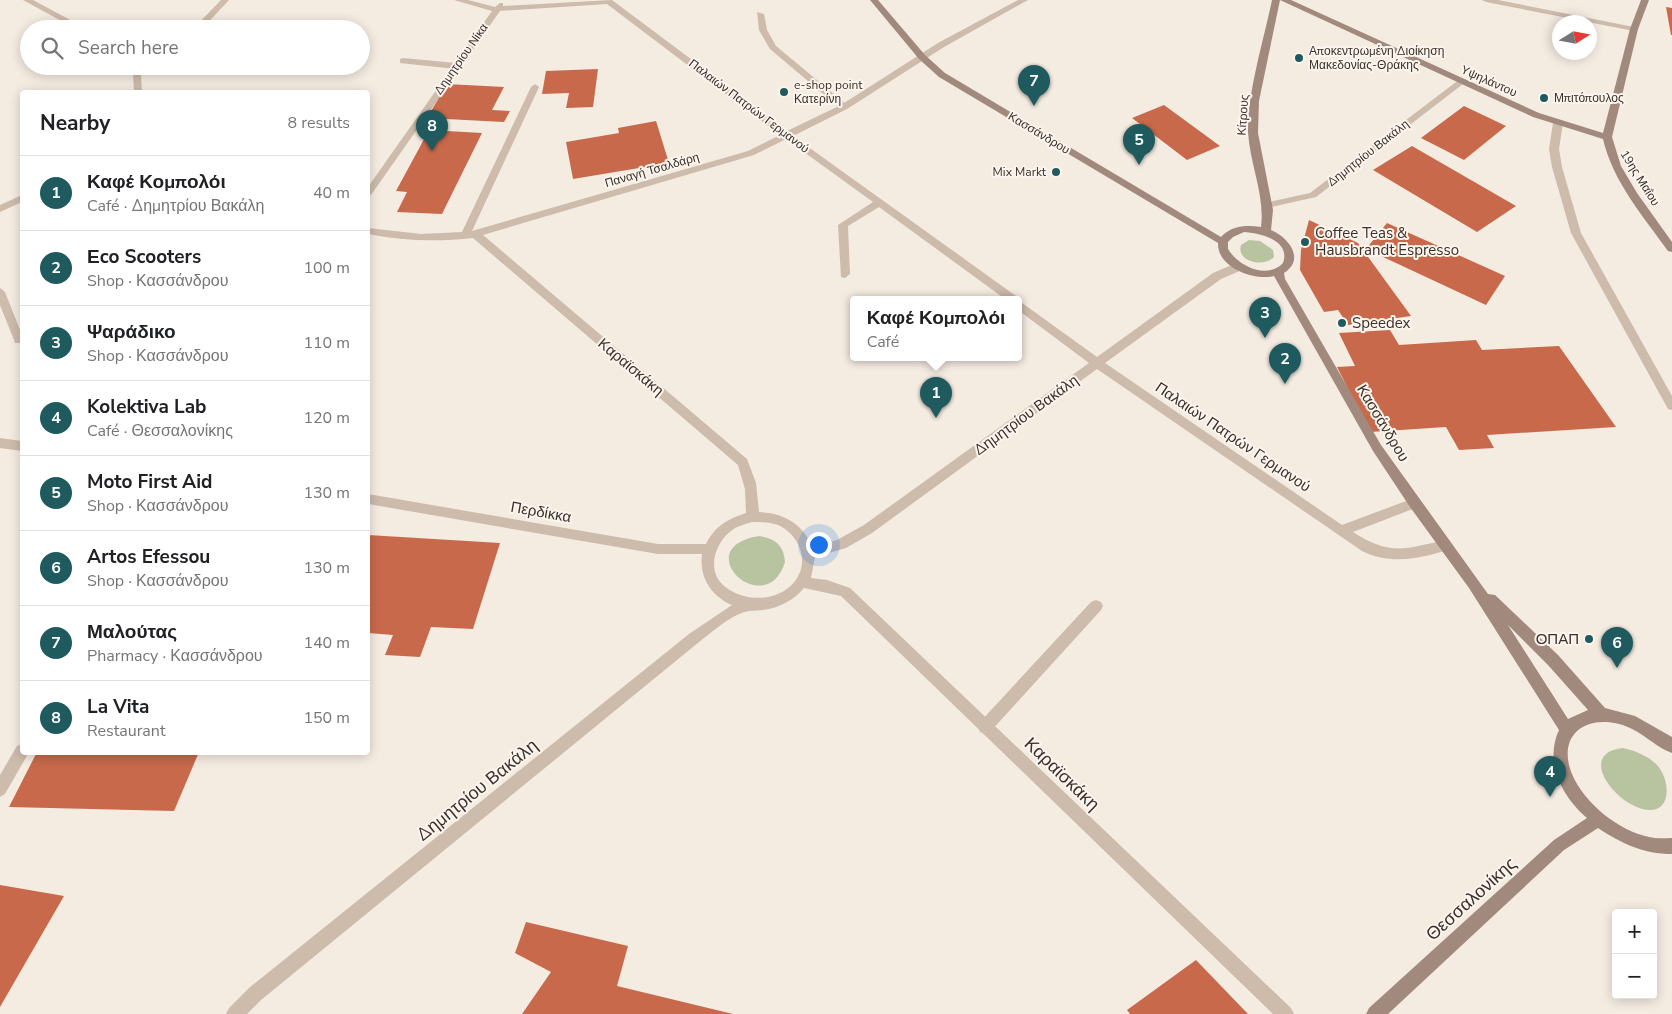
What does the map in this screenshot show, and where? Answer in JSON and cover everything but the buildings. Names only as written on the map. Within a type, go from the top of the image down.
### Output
[{"type":"main road","name":"Κασσάνδρου","points":[[874,0],[922,57],[942,75],[1223,242]]},
{"type":"main road","name":"Κίτρους","points":[[1266,232],[1267,205],[1253,133],[1255,101],[1276,0]]},
{"type":"main road","name":"Υψηλάντου","points":[[1284,0],[1460,82],[1536,115],[1607,137]]},
{"type":"main road","name":"19ης Μαΐου","points":[[1645,0],[1634,29],[1607,137],[1609,151],[1626,183],[1672,249]]},
{"type":"main road","points":[[1255,229],[1266,232],[1276,236],[1288,248],[1290,261],[1280,271],[1259,274],[1238,267],[1224,253],[1223,242],[1226,236],[1238,230],[1255,229]]},
{"type":"main road","name":"Κασσάνδρου","points":[[1280,271],[1280,279],[1377,448],[1414,503],[1474,584],[1567,730]]},
{"type":"main road","name":"Κασσάνδρου","points":[[1474,584],[1553,660],[1602,715]]},
{"type":"main road","points":[[1672,746],[1657,734],[1638,724],[1620,717],[1602,715],[1588,717],[1576,722],[1567,730],[1561,744],[1561,762],[1568,782],[1580,802],[1598,819],[1623,835],[1649,845],[1672,846]]},
{"type":"main road","name":"Θεσσαλονίκης","points":[[1375,1014],[1559,846],[1598,819]]},
{"type":"street","points":[[27,0],[66,20]]},
{"type":"street","points":[[206,20],[226,0]]},
{"type":"street","name":"Παλαιών Πατρών Γερμανού","points":[[458,0],[496,9],[608,1],[787,136],[1008,296]]},
{"type":"street","name":"Δημητρίου Νίκα","points":[[370,190],[496,9],[505,0]]},
{"type":"street","name":"Παναγή Τσαλδάρη","points":[[370,231],[438,238],[470,235],[751,153],[844,106],[922,57],[1024,0]]},
{"type":"street","points":[[1486,0],[1634,29]]},
{"type":"street","points":[[760,14],[763,30],[773,46],[844,106]]},
{"type":"street","points":[[403,61],[456,66]]},
{"type":"street","points":[[136,75],[138,90]]},
{"type":"street","name":"Δημητρίου Βακάλη","points":[[1267,205],[1313,195],[1460,82]]},
{"type":"street","points":[[470,235],[535,87]]},
{"type":"street","points":[[1558,123],[1554,149],[1556,166],[1576,233],[1672,406]]},
{"type":"street","points":[[0,218],[0,210],[20,199]]},
{"type":"street","points":[[845,274],[843,225],[879,203]]},
{"type":"street","name":"Καραϊσκάκη","points":[[470,235],[743,462],[751,480],[754,497],[752,517]]},
{"type":"street","name":"Δημητρίου Βακάλη","points":[[808,554],[841,544],[868,529],[1217,276],[1238,267]]},
{"type":"street","points":[[0,292],[19,340]]},
{"type":"street","name":"Παλαιών Πατρών Γερμανού","points":[[1022,307],[1097,363],[1341,531],[1375,551],[1392,554],[1409,553],[1444,545]]},
{"type":"street","points":[[0,444],[20,446]]},
{"type":"street","name":"Περδίκκα","points":[[370,499],[658,549],[709,549]]},
{"type":"street","points":[[1341,531],[1414,503]]},
{"type":"street","points":[[752,517],[768,517],[783,522],[795,530],[804,541],[808,554],[806,573],[802,582],[779,600],[764,604],[749,604],[732,600],[719,591],[710,578],[707,563],[709,549],[716,537],[738,521],[752,517]]},
{"type":"street","name":"Καραϊσκάκη","points":[[802,582],[826,586],[845,592],[1285,1014]]},
{"type":"street","name":"Δημητρίου Βακάλη","points":[[235,1014],[262,988],[694,638],[730,611],[749,604]]},
{"type":"street","points":[[985,727],[1096,606]]},
{"type":"street","points":[[0,789],[20,754]]},
{"type":"green space","points":[[1249,240],[1260,241],[1273,250],[1274,257],[1258,263],[1247,259],[1243,256],[1241,245]]},
{"type":"green space","points":[[759,536],[774,541],[781,547],[785,562],[775,579],[763,585],[749,584],[737,576],[730,566],[730,554],[738,543]]},
{"type":"green space","points":[[1623,748],[1646,756],[1661,771],[1667,793],[1662,805],[1657,809],[1650,810],[1638,807],[1625,801],[1606,780],[1602,770],[1602,760],[1609,752]]},
{"type":"place","name":"Αποκεντρωμένη Διοίκηση Μακεδονίας-Θράκης","points":[[1299,58]]},
{"type":"place","name":"e-shop point Κατερίνη","points":[[784,92]]},
{"type":"place","name":"Μπιτόπουλος","points":[[1544,98]]},
{"type":"place","name":"Μαλούτας","points":[[1034,106]]},
{"type":"place","name":"La Vita","points":[[432,151]]},
{"type":"place","name":"Moto First Aid","points":[[1139,165]]},
{"type":"place","name":"Mix Markt","points":[[1056,172]]},
{"type":"place","name":"Coffee Teas & Hausbrandt Espresso","points":[[1305,242]]},
{"type":"place","name":"Speedex","points":[[1342,323]]},
{"type":"place","name":"Ψαράδικο","points":[[1265,338]]},
{"type":"place","name":"Εco Scooters","points":[[1285,384]]},
{"type":"place","name":"Καφέ Κομπολόι","points":[[936,418]]},
{"type":"place","name":"ΟΠΑΠ","points":[[1589,639]]},
{"type":"place","name":"Artos Efessou","points":[[1617,668]]},
{"type":"place","name":"Kolektiva Lab","points":[[1550,797]]}]
